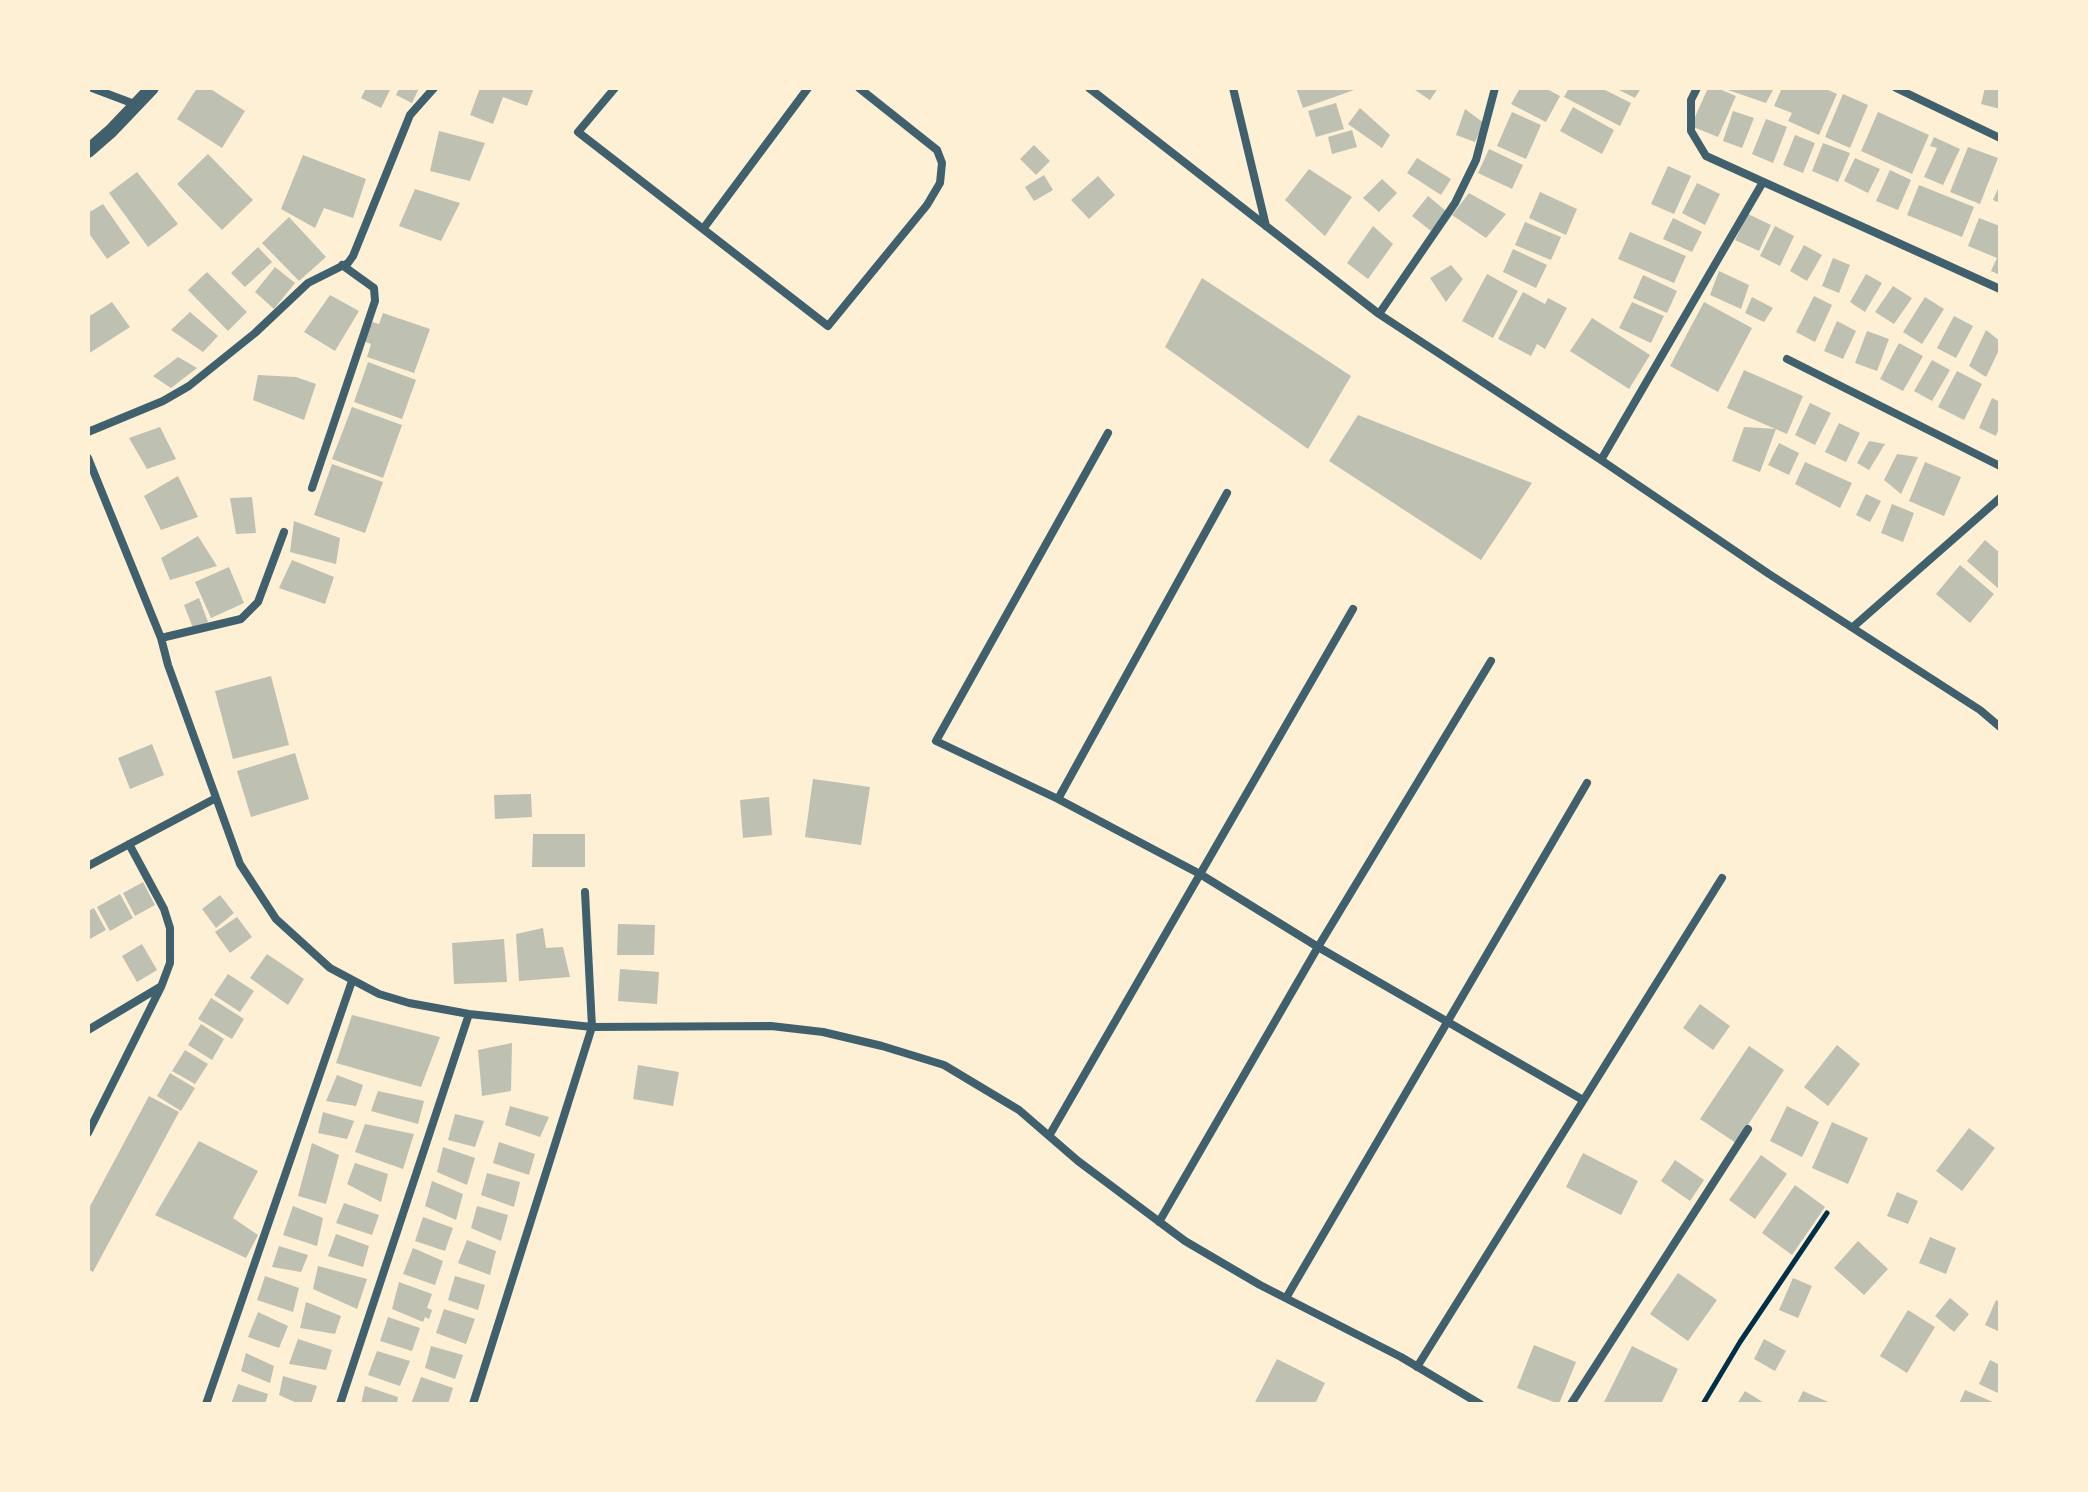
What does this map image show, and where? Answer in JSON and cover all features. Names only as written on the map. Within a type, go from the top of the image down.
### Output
[{"type":"street","points":[[92,88],[137,105]]},
{"type":"street","points":[[88,151],[152,88]]},
{"type":"street","points":[[88,432],[163,401],[189,386],[255,333],[308,283],[353,256],[410,115],[434,88]]},
{"type":"street","points":[[615,88],[578,132],[828,326],[927,205],[940,183],[942,163],[937,150],[859,88]]},
{"type":"street","points":[[703,229],[808,88]]},
{"type":"street","points":[[1089,88],[1379,314],[1769,574],[1980,710],[2000,727]]},
{"type":"street","points":[[1233,88],[1266,226]]},
{"type":"street","points":[[1379,314],[1455,203],[1476,160],[1495,88]]},
{"type":"street","points":[[1697,88],[1691,100],[1689,116],[1691,131],[1706,156],[2000,289]]},
{"type":"street","points":[[1896,88],[2000,138]]},
{"type":"street","points":[[1601,460],[1763,182]]},
{"type":"street","points":[[312,488],[375,301],[374,288],[342,265]]},
{"type":"street","points":[[1787,359],[2000,466]]},
{"type":"street","points":[[1108,433],[936,741],[1058,799],[1200,874],[1318,947],[1583,1100]]},
{"type":"street","points":[[88,458],[161,638],[240,864],[276,919],[313,955],[352,981],[379,994],[469,1014],[592,1027],[771,1026],[823,1032],[944,1065],[1019,1110],[1078,1161],[1194,1246],[1480,1404]]},
{"type":"street","points":[[1058,799],[1227,493]]},
{"type":"street","points":[[1853,627],[2000,498]]},
{"type":"street","points":[[161,638],[241,619],[258,602],[284,532]]},
{"type":"street","points":[[1049,1136],[1353,609]]},
{"type":"street","points":[[1159,1222],[1318,947],[1491,661]]},
{"type":"street","points":[[1286,1298],[1587,783]]},
{"type":"street","points":[[88,866],[216,798]]},
{"type":"street","points":[[88,1133],[170,963],[170,928],[164,909],[129,844]]},
{"type":"street","points":[[1417,1367],[1722,878]]},
{"type":"street","points":[[473,1404],[592,1027],[585,892]]},
{"type":"street","points":[[206,1404],[352,981]]},
{"type":"street","points":[[88,1030],[161,987]]},
{"type":"street","points":[[340,1404],[469,1014]]},
{"type":"street","points":[[1571,1404],[1748,1129]]},
{"type":"path","points":[[1703,1404],[1740,1342],[1827,1213]]},
{"type":"building","points":[[197,88],[209,88],[245,111],[222,148],[177,119]]},
{"type":"building","points":[[366,88],[391,88],[381,108],[361,98]]},
{"type":"building","points":[[399,88],[419,88],[412,103],[396,95]]},
{"type":"building","points":[[480,88],[534,88],[527,106],[503,97],[493,124],[470,115]]},
{"type":"building","points":[[1296,88],[1360,88],[1303,108]]},
{"type":"building","points":[[1412,88],[1438,88],[1430,100]]},
{"type":"building","points":[[1520,88],[1545,88],[1560,96],[1546,122],[1511,104]]},
{"type":"building","points":[[1569,88],[1601,88],[1631,103],[1620,126],[1564,97]]},
{"type":"building","points":[[1615,88],[1641,88],[1635,98]]},
{"type":"building","points":[[1708,88],[1717,88],[1736,96],[1718,137],[1691,126]]},
{"type":"building","points":[[1722,88],[1774,88],[1766,103]]},
{"type":"building","points":[[1782,88],[1824,88],[1837,94],[1819,135],[1788,121],[1792,113],[1774,106]]},
{"type":"building","points":[[1985,88],[2000,88],[2000,109],[1981,104]]},
{"type":"building","points":[[1843,94],[1868,105],[1850,148],[1825,137]]},
{"type":"building","points":[[1336,103],[1344,129],[1316,137],[1308,111]]},
{"type":"building","points":[[1573,107],[1614,130],[1602,154],[1560,131]]},
{"type":"building","points":[[1360,108],[1390,135],[1382,148],[1348,124]]},
{"type":"building","points":[[1465,109],[1484,123],[1475,142],[1456,135]]},
{"type":"building","points":[[1733,111],[1754,118],[1742,148],[1723,141]]},
{"type":"building","points":[[1512,112],[1541,125],[1526,159],[1497,146]]},
{"type":"building","points":[[1878,112],[1929,135],[1912,174],[1861,151]]},
{"type":"building","points":[[1766,119],[1787,127],[1773,163],[1752,154]]},
{"type":"building","points":[[1352,130],[1357,147],[1332,154],[1328,137]]},
{"type":"building","points":[[439,131],[485,143],[470,181],[430,171]]},
{"type":"building","points":[[1795,135],[1815,143],[1803,173],[1783,165]]},
{"type":"building","points":[[1934,137],[1960,149],[1943,185],[1924,177],[1937,148],[1930,146]]},
{"type":"building","points":[[1823,143],[1850,153],[1838,182],[1812,171]]},
{"type":"building","points":[[1034,145],[1050,161],[1036,175],[1020,159]]},
{"type":"building","points":[[1968,147],[1998,158],[1980,204],[1950,192]]},
{"type":"building","points":[[1489,149],[1523,165],[1512,189],[1478,173]]},
{"type":"building","points":[[208,154],[253,200],[222,230],[177,184]]},
{"type":"building","points":[[303,155],[366,179],[353,218],[324,208],[315,228],[281,209]]},
{"type":"building","points":[[1417,158],[1451,179],[1441,195],[1407,173]]},
{"type":"building","points":[[1855,158],[1880,169],[1868,193],[1844,181]]},
{"type":"building","points":[[1668,166],[1691,176],[1674,214],[1651,204]]},
{"type":"building","points":[[1309,169],[1352,197],[1325,236],[1285,200]]},
{"type":"building","points":[[1890,170],[1911,180],[1898,210],[1876,201]]},
{"type":"building","points":[[137,172],[178,224],[148,247],[109,193]]},
{"type":"building","points":[[1044,175],[1053,190],[1034,201],[1025,187]]},
{"type":"building","points":[[1098,176],[1115,195],[1089,219],[1071,200]]},
{"type":"building","points":[[1382,179],[1397,193],[1379,212],[1363,198]]},
{"type":"building","points":[[1697,183],[1720,194],[1705,225],[1682,213]]},
{"type":"building","points":[[2000,184],[2000,203],[1993,200]]},
{"type":"building","points":[[1919,185],[1974,207],[1962,237],[1907,215]]},
{"type":"building","points":[[415,189],[460,203],[441,241],[399,226]]},
{"type":"building","points":[[1540,192],[1577,209],[1566,235],[1529,218]]},
{"type":"building","points":[[1469,193],[1506,214],[1486,238],[1452,215]]},
{"type":"building","points":[[1428,196],[1446,211],[1431,231],[1412,216]]},
{"type":"building","points":[[103,204],[130,243],[107,259],[88,232],[88,213]]},
{"type":"building","points":[[1748,214],[1771,225],[1759,251],[1735,240]]},
{"type":"building","points":[[289,217],[326,257],[299,281],[262,243]]},
{"type":"building","points":[[1673,218],[1702,232],[1692,252],[1663,239]]},
{"type":"building","points":[[1979,218],[2000,226],[2000,275],[1991,271],[1997,258],[1968,246]]},
{"type":"building","points":[[1525,222],[1561,237],[1551,260],[1515,245]]},
{"type":"building","points":[[1373,226],[1393,244],[1368,279],[1347,263]]},
{"type":"building","points":[[1775,226],[1794,236],[1780,266],[1760,256]]},
{"type":"building","points":[[1630,232],[1686,256],[1674,283],[1618,259]]},
{"type":"building","points":[[1804,245],[1822,255],[1807,281],[1790,271]]},
{"type":"building","points":[[258,247],[272,262],[245,287],[231,273]]},
{"type":"building","points":[[1513,249],[1547,265],[1536,288],[1503,272]]},
{"type":"building","points":[[1833,258],[1850,265],[1839,293],[1822,286]]},
{"type":"building","points":[[1451,265],[1463,279],[1446,302],[1430,278]]},
{"type":"building","points":[[275,267],[295,283],[274,309],[255,292]]},
{"type":"building","points":[[1719,271],[1749,285],[1741,309],[1710,295]]},
{"type":"building","points":[[207,272],[247,312],[228,331],[188,290]]},
{"type":"building","points":[[1487,274],[1518,291],[1493,338],[1462,321]]},
{"type":"building","points":[[1866,274],[1882,283],[1865,312],[1850,302]]},
{"type":"building","points":[[1643,275],[1677,291],[1667,313],[1633,298]]},
{"type":"building","points":[[1202,278],[1351,376],[1308,449],[1165,347]]},
{"type":"building","points":[[1893,286],[1912,298],[1894,324],[1875,312]]},
{"type":"building","points":[[1523,292],[1545,304],[1548,298],[1567,308],[1545,349],[1537,344],[1531,356],[1498,339]]},
{"type":"building","points":[[330,295],[359,311],[335,351],[304,332]]},
{"type":"building","points":[[1814,296],[1832,305],[1815,342],[1796,332]]},
{"type":"building","points":[[1752,297],[1773,308],[1764,322],[1745,313]]},
{"type":"building","points":[[1925,297],[1944,309],[1922,344],[1903,332]]},
{"type":"building","points":[[112,302],[130,327],[88,354],[88,317]]},
{"type":"building","points":[[1632,302],[1664,316],[1651,343],[1619,328]]},
{"type":"building","points":[[1704,302],[1752,328],[1718,392],[1670,366]]},
{"type":"building","points":[[190,312],[218,336],[203,352],[171,330]]},
{"type":"building","points":[[383,313],[430,329],[414,373],[367,357],[371,344],[363,341],[369,321],[379,324]]},
{"type":"building","points":[[1954,316],[1973,326],[1956,358],[1937,348]]},
{"type":"building","points":[[1592,318],[1650,355],[1629,389],[1570,351]]},
{"type":"building","points":[[1837,321],[1856,331],[1843,359],[1824,351]]},
{"type":"building","points":[[1986,330],[2000,341],[2000,348],[1986,377],[1969,366]]},
{"type":"building","points":[[1867,331],[1889,339],[1877,371],[1855,363]]},
{"type":"building","points":[[1899,343],[1923,356],[1903,391],[1880,379]]},
{"type":"building","points":[[178,357],[197,368],[171,388],[153,376]]},
{"type":"building","points":[[1932,360],[1950,370],[1932,401],[1914,391]]},
{"type":"building","points":[[368,362],[416,380],[402,419],[354,402]]},
{"type":"building","points":[[1744,370],[1803,396],[1787,434],[1727,408]]},
{"type":"building","points":[[1957,371],[1982,384],[1964,420],[1938,407]]},
{"type":"building","points":[[258,375],[296,377],[316,384],[304,420],[253,400]]},
{"type":"building","points":[[1992,398],[2000,402],[2000,426],[1996,436],[1979,428]]},
{"type":"building","points":[[1810,403],[1831,413],[1815,445],[1795,435]]},
{"type":"building","points":[[352,407],[402,425],[383,478],[332,459]]},
{"type":"building","points":[[1358,415],[1532,483],[1481,560],[1329,461]]},
{"type":"building","points":[[1839,423],[1860,433],[1846,462],[1825,452]]},
{"type":"building","points":[[160,427],[176,459],[147,469],[129,438]]},
{"type":"building","points":[[1744,427],[1776,429],[1760,472],[1732,461]]},
{"type":"building","points":[[1869,441],[1885,444],[1869,470],[1857,463]]},
{"type":"building","points":[[1779,443],[1799,453],[1789,475],[1768,465]]},
{"type":"building","points":[[1897,454],[1918,457],[1901,494],[1884,480]]},
{"type":"building","points":[[1805,462],[1852,483],[1840,508],[1795,484]]},
{"type":"building","points":[[1925,462],[1961,477],[1944,516],[1909,501]]},
{"type":"building","points":[[332,464],[383,482],[365,533],[314,515]]},
{"type":"building","points":[[178,476],[198,517],[161,530],[144,496]]},
{"type":"building","points":[[1866,494],[1881,501],[1870,522],[1856,515]]},
{"type":"building","points":[[252,497],[256,533],[236,534],[230,498]]},
{"type":"building","points":[[1892,504],[1914,513],[1903,542],[1881,533]]},
{"type":"building","points":[[294,521],[340,538],[336,564],[290,552]]},
{"type":"building","points":[[198,536],[217,566],[170,580],[161,558]]},
{"type":"building","points":[[1985,540],[2000,553],[2000,590],[1967,561]]},
{"type":"building","points":[[292,560],[334,577],[325,604],[279,588]]},
{"type":"building","points":[[1960,565],[1994,594],[1970,623],[1936,594]]},
{"type":"building","points":[[229,567],[244,603],[211,618],[195,582]]},
{"type":"building","points":[[199,598],[208,622],[193,628],[184,605]]},
{"type":"building","points":[[271,676],[289,745],[233,759],[215,691]]},
{"type":"building","points":[[152,744],[164,775],[130,789],[118,758]]},
{"type":"building","points":[[295,753],[309,799],[251,817],[237,771]]},
{"type":"building","points":[[813,779],[870,787],[861,845],[805,837]]},
{"type":"building","points":[[531,794],[532,817],[495,819],[494,795]]},
{"type":"building","points":[[769,797],[772,835],[743,838],[740,800]]},
{"type":"building","points":[[533,834],[585,834],[585,867],[532,867]]},
{"type":"building","points":[[143,882],[155,905],[135,916],[123,893]]},
{"type":"building","points":[[120,894],[133,918],[110,931],[97,907]]},
{"type":"building","points":[[220,895],[234,913],[216,928],[202,909]]},
{"type":"building","points":[[94,908],[106,930],[88,940],[88,911]]},
{"type":"building","points":[[237,917],[252,937],[230,953],[215,932]]},
{"type":"building","points":[[618,924],[655,925],[654,955],[617,955]]},
{"type":"building","points":[[543,928],[546,948],[563,947],[570,977],[519,981],[516,934]]},
{"type":"building","points":[[504,939],[507,982],[454,984],[452,943]]},
{"type":"building","points":[[142,944],[157,970],[137,982],[122,956]]},
{"type":"building","points":[[267,954],[304,979],[288,1005],[250,978]]},
{"type":"building","points":[[620,969],[659,972],[657,1004],[618,1001]]},
{"type":"building","points":[[228,974],[254,991],[240,1012],[214,995]]},
{"type":"building","points":[[211,998],[244,1019],[232,1039],[198,1019]]},
{"type":"building","points":[[1700,1004],[1730,1026],[1713,1050],[1683,1028]]},
{"type":"building","points":[[352,1015],[440,1037],[421,1087],[336,1063]]},
{"type":"building","points":[[201,1024],[224,1039],[212,1060],[188,1045]]},
{"type":"building","points":[[512,1043],[511,1091],[482,1096],[478,1050]]},
{"type":"building","points":[[1837,1045],[1860,1064],[1828,1106],[1804,1087]]},
{"type":"building","points":[[1749,1046],[1784,1070],[1736,1143],[1700,1119]]},
{"type":"building","points":[[185,1050],[208,1064],[195,1084],[172,1071]]},
{"type":"building","points":[[638,1065],[679,1072],[673,1106],[633,1099]]},
{"type":"building","points":[[170,1073],[195,1088],[181,1111],[157,1096]]},
{"type":"building","points":[[337,1075],[363,1085],[356,1106],[326,1101]]},
{"type":"building","points":[[378,1091],[424,1101],[418,1124],[371,1111]]},
{"type":"building","points":[[149,1096],[179,1112],[93,1272],[88,1269],[88,1210]]},
{"type":"building","points":[[510,1106],[549,1117],[540,1137],[505,1125]]},
{"type":"building","points":[[1787,1106],[1819,1122],[1802,1157],[1770,1141]]},
{"type":"building","points":[[323,1112],[354,1121],[347,1139],[318,1133]]},
{"type":"building","points":[[455,1114],[484,1121],[475,1147],[448,1140]]},
{"type":"building","points":[[1832,1122],[1868,1138],[1848,1184],[1812,1168]]},
{"type":"building","points":[[365,1124],[414,1134],[403,1169],[355,1152]]},
{"type":"building","points":[[1969,1128],[1995,1148],[1962,1191],[1936,1171]]},
{"type":"building","points":[[199,1141],[258,1171],[233,1218],[258,1235],[246,1258],[155,1215]]},
{"type":"building","points":[[499,1142],[535,1154],[529,1175],[493,1163]]},
{"type":"building","points":[[312,1143],[339,1155],[326,1204],[298,1196]]},
{"type":"building","points":[[443,1147],[475,1158],[467,1185],[437,1172]]},
{"type":"building","points":[[1583,1153],[1638,1181],[1621,1215],[1566,1187]]},
{"type":"building","points":[[1761,1155],[1787,1174],[1755,1219],[1729,1200]]},
{"type":"building","points":[[1675,1160],[1704,1180],[1690,1201],[1661,1181]]},
{"type":"building","points":[[355,1163],[388,1174],[381,1202],[347,1184]]},
{"type":"building","points":[[487,1173],[520,1182],[514,1207],[481,1195]]},
{"type":"building","points":[[432,1181],[463,1194],[456,1220],[425,1206]]},
{"type":"building","points":[[1795,1185],[1825,1207],[1792,1255],[1762,1233]]},
{"type":"building","points":[[1897,1192],[1918,1201],[1908,1224],[1887,1216]]},
{"type":"building","points":[[344,1203],[379,1215],[372,1235],[336,1223]]},
{"type":"building","points":[[293,1206],[323,1218],[317,1246],[283,1235]]},
{"type":"building","points":[[477,1206],[508,1215],[501,1241],[471,1228]]},
{"type":"building","points":[[423,1217],[453,1228],[445,1251],[415,1241]]},
{"type":"building","points":[[336,1234],[369,1246],[363,1267],[328,1256]]},
{"type":"building","points":[[1930,1237],[1956,1248],[1946,1274],[1919,1263]]},
{"type":"building","points":[[467,1240],[496,1251],[490,1275],[458,1263]]},
{"type":"building","points":[[1858,1241],[1888,1269],[1864,1295],[1834,1268]]},
{"type":"building","points":[[279,1246],[308,1255],[301,1272],[272,1267]]},
{"type":"building","points":[[413,1248],[443,1261],[435,1285],[403,1274]]},
{"type":"building","points":[[318,1266],[367,1279],[357,1309],[313,1289]]},
{"type":"building","points":[[1678,1273],[1717,1300],[1688,1341],[1650,1314]]},
{"type":"building","points":[[265,1276],[299,1288],[293,1312],[257,1300]]},
{"type":"building","points":[[455,1276],[485,1285],[478,1310],[448,1300]]},
{"type":"building","points":[[1793,1278],[1812,1286],[1798,1318],[1779,1310]]},
{"type":"building","points":[[399,1282],[432,1294],[427,1308],[432,1310],[429,1319],[425,1317],[423,1322],[392,1309]]},
{"type":"building","points":[[1950,1298],[1969,1314],[1954,1332],[1935,1316]]},
{"type":"building","points":[[1996,1300],[2000,1302],[2000,1332],[1985,1325]]},
{"type":"building","points":[[306,1302],[341,1316],[335,1334],[300,1328]]},
{"type":"building","points":[[444,1309],[475,1319],[466,1344],[436,1333]]},
{"type":"building","points":[[1908,1310],[1935,1327],[1907,1373],[1880,1356]]},
{"type":"building","points":[[258,1312],[288,1326],[279,1348],[248,1337]]},
{"type":"building","points":[[388,1317],[420,1328],[412,1351],[380,1341]]},
{"type":"building","points":[[298,1339],[332,1350],[326,1370],[289,1364]]},
{"type":"building","points":[[1764,1339],[1786,1351],[1775,1371],[1754,1359]]},
{"type":"building","points":[[1534,1345],[1576,1362],[1559,1404],[1517,1388]]},
{"type":"building","points":[[431,1346],[463,1355],[455,1379],[425,1368]]},
{"type":"building","points":[[1632,1346],[1678,1369],[1661,1404],[1604,1402]]},
{"type":"building","points":[[377,1351],[410,1361],[400,1386],[368,1375]]},
{"type":"building","points":[[246,1353],[274,1366],[270,1383],[241,1371]]},
{"type":"building","points":[[1277,1359],[1325,1383],[1315,1404],[1254,1404]]},
{"type":"building","points":[[1990,1360],[2000,1365],[2000,1394],[1979,1384]]},
{"type":"building","points":[[283,1376],[317,1386],[311,1404],[299,1404],[279,1395]]},
{"type":"building","points":[[421,1377],[453,1388],[448,1404],[411,1404]]},
{"type":"building","points":[[238,1384],[268,1394],[265,1404],[231,1404]]},
{"type":"building","points":[[365,1386],[398,1397],[397,1404],[361,1404]]},
{"type":"building","points":[[1965,1390],[1993,1402],[1959,1404]]},
{"type":"building","points":[[1745,1391],[1766,1404],[1737,1404]]},
{"type":"building","points":[[1803,1391],[1833,1404],[1797,1404]]}]
